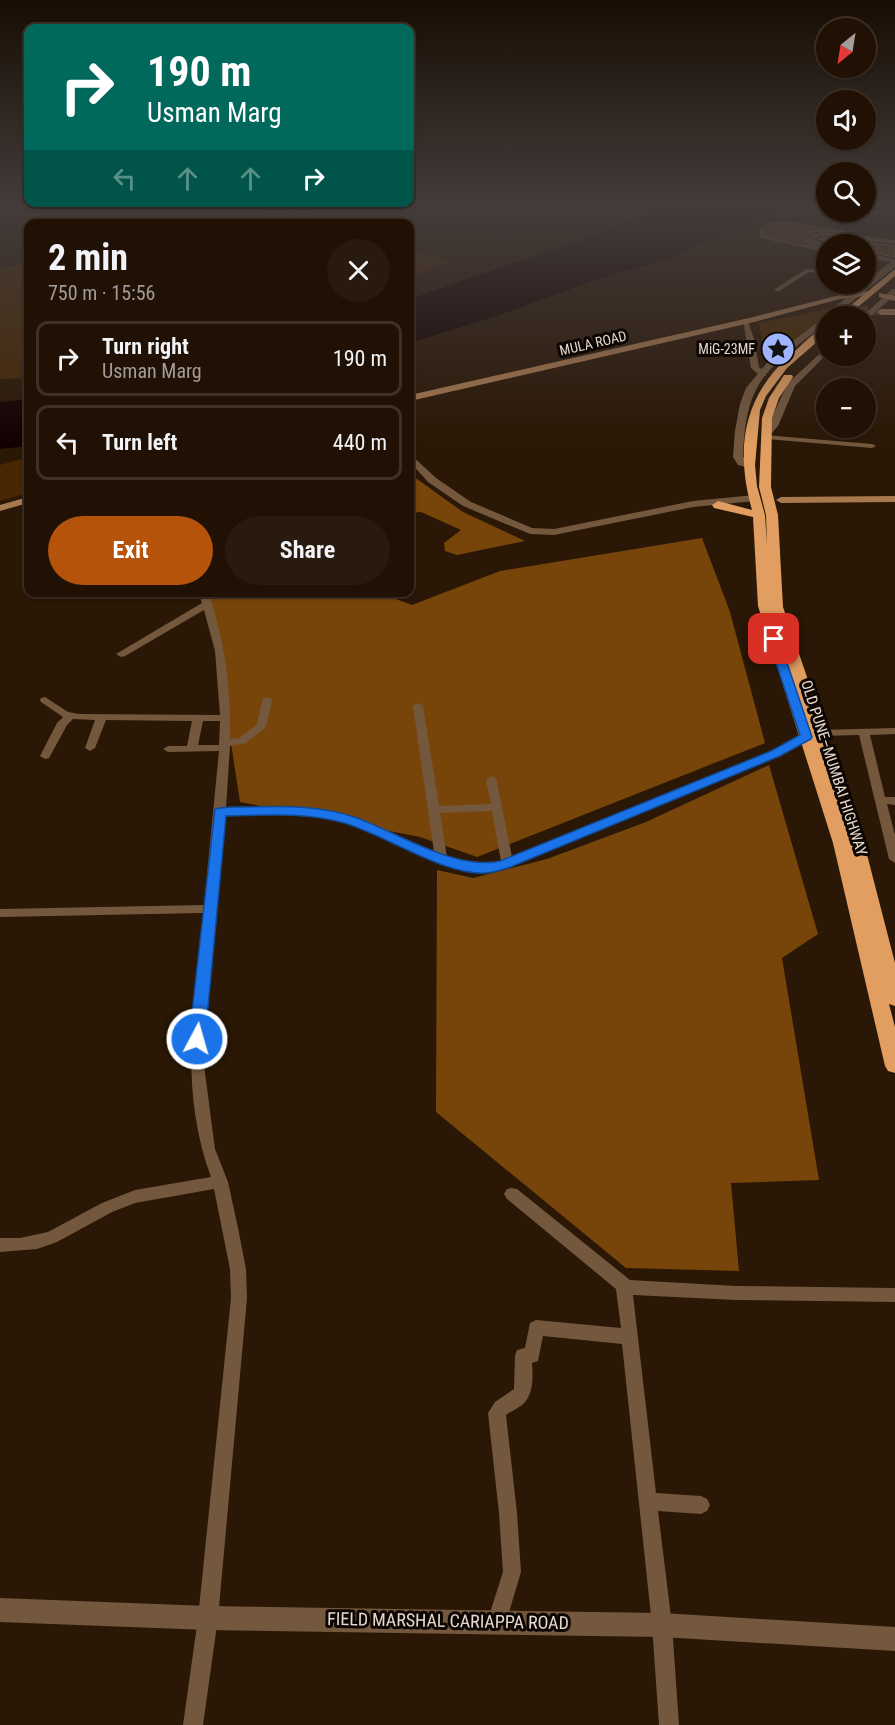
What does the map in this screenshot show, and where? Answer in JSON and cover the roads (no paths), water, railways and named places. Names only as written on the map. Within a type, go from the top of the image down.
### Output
[{"type":"highway","points":[[869,306],[890,296]]},
{"type":"highway","name":"OLD PUNE–MUMBAI HIGHWAY","points":[[765,503],[749,465],[755,410],[761,396],[783,366],[816,338]]},
{"type":"highway","name":"OLD PUNE–MUMBAI HIGHWAY","points":[[816,351],[795,369],[778,391],[768,411],[765,487],[765,606],[812,735],[856,843],[895,999]]},
{"type":"highway","points":[[718,505],[765,503]]},
{"type":"highway","name":"OLD PUNE–MUMBAI HIGHWAY","points":[[812,735],[841,843],[895,1066]]},
{"type":"main road","points":[[745,323],[852,294]]},
{"type":"main road","name":"MULA ROAD","points":[[414,399],[745,323],[816,310]]},
{"type":"main road","points":[[881,312],[895,312]]},
{"type":"main road","points":[[765,503],[895,499]]},
{"type":"main road","points":[[0,508],[24,501]]},
{"type":"street","points":[[777,290],[786,284]]},
{"type":"street","points":[[839,306],[855,294]]},
{"type":"street","points":[[876,309],[890,296]]},
{"type":"street","points":[[745,323],[751,339],[755,368],[763,374]]},
{"type":"street","points":[[749,465],[742,463],[738,457],[744,404],[750,389],[773,363],[816,328]]},
{"type":"street","points":[[767,435],[774,426],[790,385],[816,360]]},
{"type":"street","points":[[767,435],[872,446]]},
{"type":"street","points":[[414,461],[432,480],[467,504],[514,525],[535,531],[561,530],[723,500],[765,503]]},
{"type":"street","points":[[414,472],[424,482],[460,507],[527,535],[565,535],[718,505]]},
{"type":"street","points":[[121,654],[205,598],[224,675],[226,718],[220,812],[197,1039],[198,1073],[208,1149],[220,1182],[238,1269],[239,1298],[208,1618],[193,1725]]},
{"type":"street","points":[[45,700],[70,716],[226,718]]},
{"type":"street","points":[[168,749],[224,746],[242,741],[262,725],[267,700]]},
{"type":"street","points":[[418,706],[441,858]]},
{"type":"street","points":[[45,756],[62,723],[70,716]]},
{"type":"street","points":[[90,748],[102,717]]},
{"type":"street","points":[[192,748],[198,718]]},
{"type":"street","points":[[220,812],[291,810],[321,813],[351,820],[441,858],[486,869],[507,863],[765,758],[812,735],[895,731]]},
{"type":"street","points":[[864,732],[895,860]]},
{"type":"street","points":[[492,780],[507,863]]},
{"type":"street","points":[[880,800],[895,801]]},
{"type":"street","points":[[434,810],[497,807]]},
{"type":"street","points":[[0,913],[211,909]]},
{"type":"street","points":[[0,1245],[39,1243],[60,1235],[124,1200],[156,1191],[220,1182]]},
{"type":"street","points":[[512,1194],[624,1286],[652,1290],[736,1293],[895,1295]]},
{"type":"street","points":[[624,1286],[662,1625],[669,1725]]},
{"type":"street","points":[[497,1622],[512,1572],[497,1413],[503,1404],[516,1399],[522,1392],[523,1356],[532,1355],[536,1328],[630,1337]]},
{"type":"street","points":[[648,1501],[701,1505]]},
{"type":"street","name":"FIELD MARSHAL CARIAPPA ROAD","points":[[0,1610],[208,1618],[662,1625],[895,1639]]},
{"type":"tunnel","points":[[876,311],[881,312]]},
{"type":"place","name":"MiG-23MF","points":[[778,349]]}]
